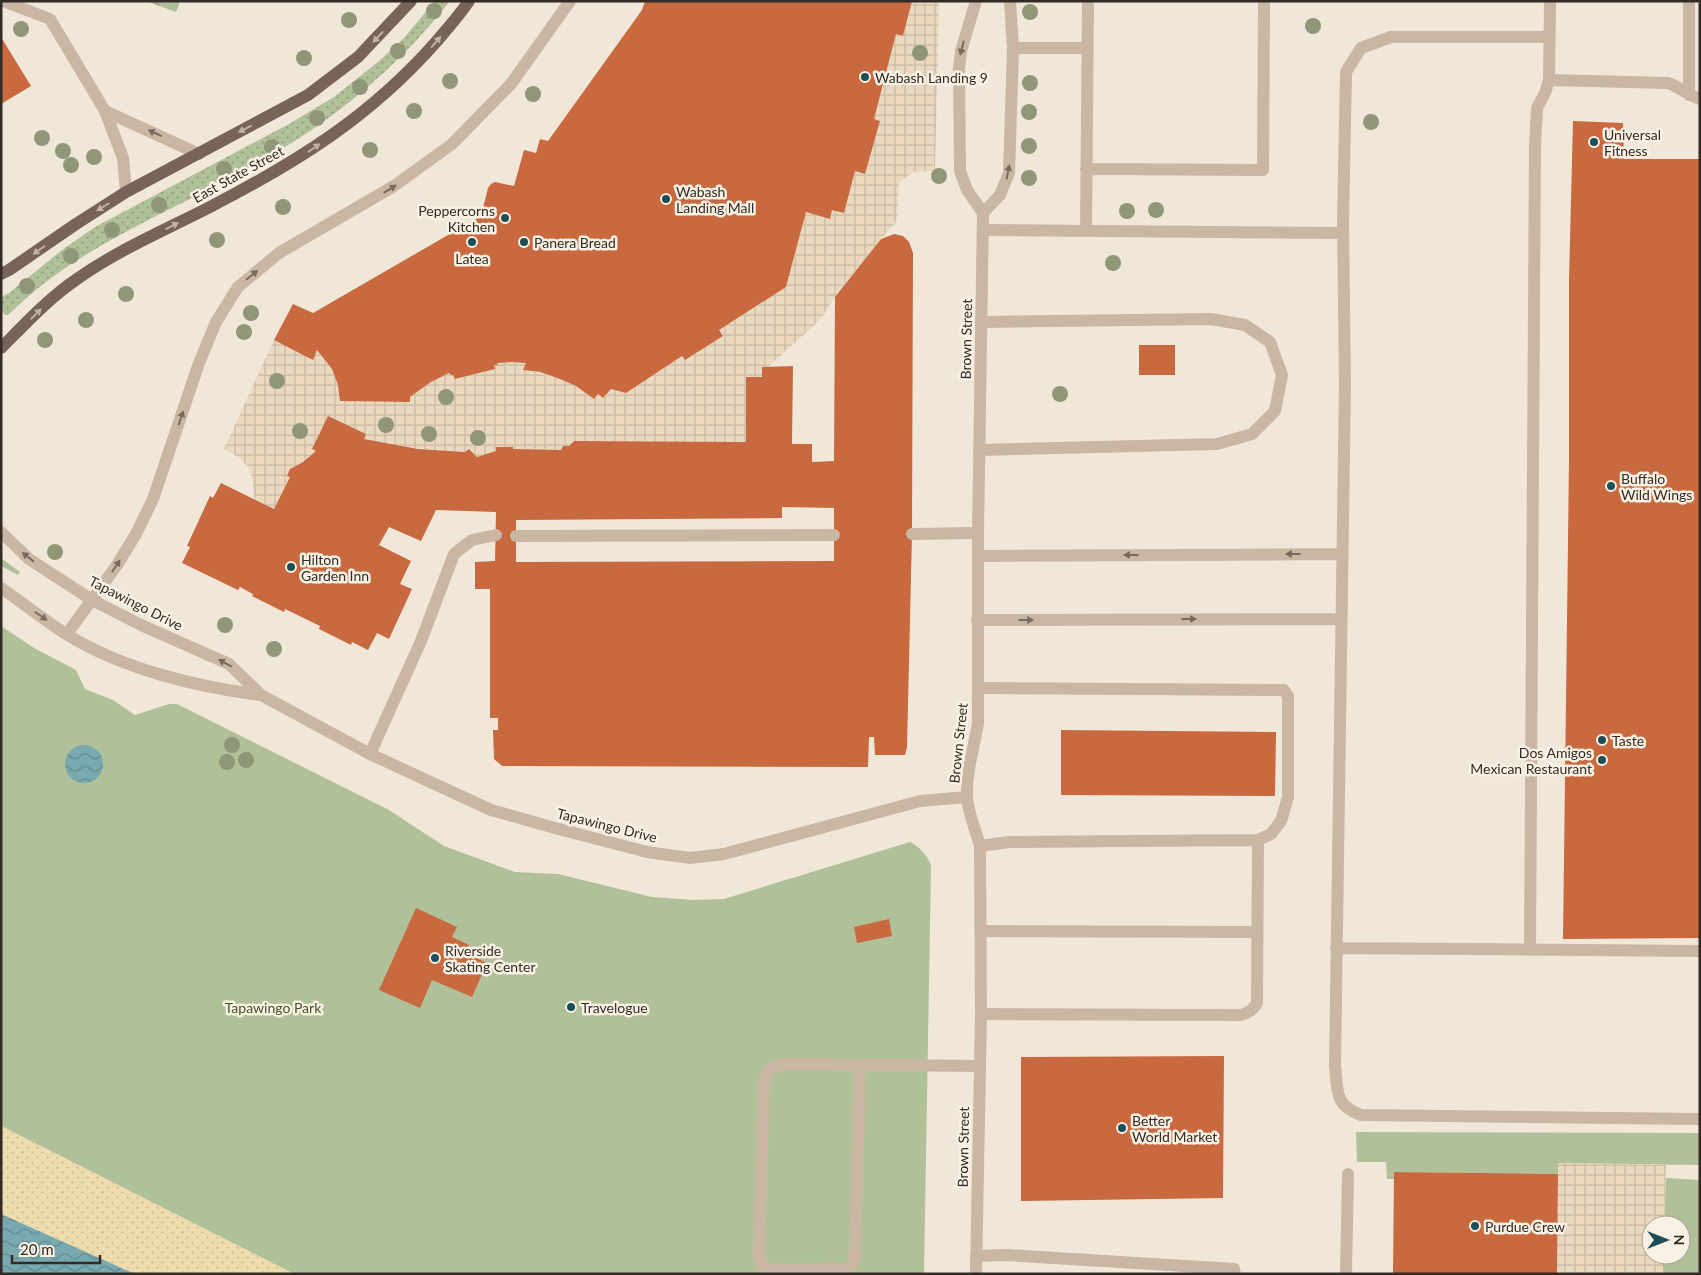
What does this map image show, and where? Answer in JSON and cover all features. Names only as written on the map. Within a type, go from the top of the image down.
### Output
[{"type":"main road","points":[[1,274],[126,192],[308,95],[358,57],[411,1]]},
{"type":"main road","name":"East State Street","points":[[1,348],[47,302],[76,279],[120,253],[262,180],[309,152],[367,110],[412,69],[462,12],[469,1]]},
{"type":"street","points":[[3,1],[50,19],[105,111],[123,158],[126,192]]},
{"type":"street","points":[[67,634],[117,565],[136,534],[152,499],[199,363],[216,322],[238,287],[280,253],[394,186],[452,144],[511,84],[570,1]]},
{"type":"street","points":[[976,1],[961,51],[959,69],[960,172],[967,190],[983,213],[1000,195],[1009,173],[1013,48],[1010,1]]},
{"type":"street","points":[[1086,231],[1088,1]]},
{"type":"street","points":[[1086,169],[1263,170],[1264,1]]},
{"type":"street","points":[[1530,950],[1535,147],[1537,108],[1546,93],[1549,80],[1550,1]]},
{"type":"street","points":[[1689,1],[1694,97]]},
{"type":"street","points":[[1549,37],[1390,37],[1361,48],[1346,72],[1343,233],[1345,340],[1334,1066],[1338,1097],[1348,1110],[1361,1115],[1700,1119]]},
{"type":"street","points":[[1013,48],[1088,48]]},
{"type":"street","points":[[1549,80],[1668,83],[1679,87],[1694,97]]},
{"type":"street","points":[[105,111],[199,154]]},
{"type":"street","name":"Brown Street","points":[[976,1274],[981,1014],[980,846],[967,797],[969,768],[978,723],[977,620],[983,213]]},
{"type":"street","points":[[983,230],[1343,233]]},
{"type":"street","points":[[979,450],[1217,444],[1252,434],[1275,411],[1282,375],[1270,342],[1245,325],[1211,319],[981,322]]},
{"type":"street","name":"Tapawingo Drive","points":[[1,532],[30,559],[92,600],[229,664],[261,695],[370,754],[491,810],[647,852],[690,858],[724,854],[920,801],[967,797]]},
{"type":"street","points":[[912,534],[978,533]]},
{"type":"street","points":[[370,754],[421,641],[454,554],[472,540],[496,535]]},
{"type":"street","points":[[516,536],[834,535]]},
{"type":"street","points":[[978,556],[1342,554]]},
{"type":"street","name":"Tapawingo Drive","points":[[1,588],[67,634],[124,662],[190,683],[222,690],[261,695]]},
{"type":"street","points":[[977,620],[1341,619]]},
{"type":"street","points":[[978,688],[1284,690],[1288,696],[1288,797],[1281,821],[1271,834],[1258,840],[1009,842],[980,846]]},
{"type":"street","points":[[981,1014],[1241,1015],[1253,1010],[1257,1002],[1258,840]]},
{"type":"street","points":[[981,931],[1257,932]]},
{"type":"street","points":[[1336,948],[1700,951]]},
{"type":"street","points":[[860,1065],[855,1258],[851,1266],[844,1269],[770,1270],[763,1267],[759,1257],[764,1084],[768,1071],[780,1064],[980,1066]]},
{"type":"street","points":[[1346,1274],[1348,1174]]},
{"type":"street","points":[[976,1256],[1006,1255],[1234,1269],[1234,1274]]},
{"type":"green space","points":[[146,1],[180,1],[176,12]]},
{"type":"green space","points":[[435,1],[450,1],[387,70],[341,109],[263,160],[122,234],[68,266],[42,285],[8,315],[5,315],[1,309],[1,297],[9,293],[62,250],[95,227],[289,124],[334,97],[378,62],[403,39]]},
{"type":"green space","points":[[1,558],[20,572],[18,575],[1,566]]},
{"type":"green space","name":"Tapawingo Park","points":[[1,626],[34,648],[76,670],[85,689],[113,700],[135,715],[169,704],[177,704],[389,810],[444,846],[515,872],[558,874],[652,897],[693,900],[724,899],[910,842],[917,846],[926,856],[931,866],[924,1274],[294,1274],[1,1126]]},
{"type":"green space","points":[[1356,1132],[1700,1133],[1700,1165],[1558,1163],[1558,1174],[1394,1172],[1394,1179],[1387,1179],[1386,1162],[1357,1162]]},
{"type":"green space","points":[[1666,1178],[1700,1180],[1700,1274],[1663,1274],[1663,1265],[1691,1265],[1691,1215],[1664,1215]]},
{"type":"sand","points":[[1,1126],[294,1274],[135,1274],[1,1214]]},
{"type":"shaded area","points":[[912,1],[939,1],[935,171],[914,172],[899,182],[897,221],[835,297],[820,320],[768,367],[762,367],[762,377],[746,377],[746,442],[574,441],[569,446],[563,446],[561,450],[497,447],[496,451],[477,457],[469,449],[465,452],[419,449],[364,439],[366,434],[328,417],[313,449],[316,451],[303,462],[290,469],[287,476],[290,477],[274,509],[254,499],[250,469],[240,458],[224,449],[274,340],[313,359],[317,350],[332,369],[338,385],[410,397],[431,382],[449,373],[455,379],[494,369],[494,365],[497,365],[497,363],[512,362],[526,363],[523,370],[560,379],[576,386],[594,399],[598,394],[603,398],[611,389],[626,393],[682,356],[685,360],[723,336],[719,330],[786,287],[806,212],[830,219],[832,210],[844,213],[855,171],[865,174],[880,121],[874,119],[896,34],[903,36]]},
{"type":"shaded area","points":[[1558,1163],[1666,1165],[1664,1215],[1641,1215],[1641,1265],[1663,1265],[1663,1274],[1557,1274]]},
{"type":"water","points":[[84,745],[98,750],[103,764],[98,778],[84,783],[70,778],[65,764],[70,750]]},
{"type":"water","points":[[1,1214],[135,1274],[1,1274]]},
{"type":"building","name":"Wabash Landing Mall","points":[[645,1],[912,1],[903,36],[896,34],[874,119],[880,121],[865,174],[855,171],[844,213],[832,210],[830,219],[806,212],[786,287],[719,330],[723,336],[685,360],[682,356],[626,393],[611,389],[603,398],[598,394],[594,399],[576,386],[560,379],[540,372],[523,370],[526,363],[512,362],[497,363],[498,365],[494,365],[495,369],[455,379],[449,373],[431,382],[410,397],[410,402],[340,401],[338,385],[332,369],[317,350],[313,360],[274,340],[293,304],[313,313],[481,216],[488,188],[491,184],[495,182],[514,186],[524,150],[536,153],[540,139],[548,141],[642,10]]},
{"type":"building","points":[[1,37],[31,86],[1,104]]},
{"type":"building","points":[[1573,121],[1623,123],[1624,159],[1700,159],[1700,938],[1563,939],[1569,460],[1569,280]]},
{"type":"building","points":[[894,234],[903,236],[909,242],[913,253],[912,534],[907,747],[905,755],[875,755],[874,737],[869,737],[868,767],[502,766],[494,759],[493,730],[498,730],[498,718],[490,718],[490,589],[475,589],[475,562],[495,561],[496,512],[436,510],[421,541],[389,527],[379,545],[411,561],[400,584],[412,589],[389,639],[377,633],[368,650],[352,642],[351,645],[319,629],[320,626],[285,609],[284,612],[252,596],[253,594],[240,587],[238,590],[182,563],[190,547],[187,546],[210,496],[213,498],[221,483],[274,509],[290,477],[287,476],[290,469],[303,462],[316,451],[312,449],[328,416],[366,434],[364,439],[418,449],[465,452],[469,449],[477,457],[496,451],[496,447],[561,450],[563,446],[569,446],[574,441],[746,442],[746,377],[762,377],[762,367],[793,366],[792,444],[812,444],[812,462],[834,461],[835,297],[881,239]],"holes":[[[782,507],[834,508],[834,561],[516,562],[516,520],[782,518]]]},
{"type":"building","points":[[1139,345],[1175,345],[1175,375],[1139,375]]},
{"type":"building","points":[[1061,730],[1276,732],[1275,796],[1061,795]]},
{"type":"building","name":"Riverside Skating Center","points":[[416,908],[457,927],[452,937],[469,945],[465,953],[487,963],[472,997],[432,980],[420,1008],[379,990]]},
{"type":"building","points":[[889,919],[892,936],[857,943],[854,927]]},
{"type":"building","name":"Better World Market","points":[[1224,1056],[1223,1198],[1021,1201],[1021,1057]]},
{"type":"building","name":"Purdue Crew","points":[[1394,1172],[1558,1174],[1557,1274],[1393,1274]]},
{"type":"place","name":"Wabash Landing 9","points":[[865,77]]},
{"type":"place","name":"Universal Fitness","points":[[1594,142]]},
{"type":"place","name":"Wabash Landing Mall","points":[[666,199]]},
{"type":"place","name":"Peppercorns Kitchen","points":[[505,218]]},
{"type":"place","name":"Latea","points":[[472,242]]},
{"type":"place","name":"Panera Bread","points":[[524,242]]},
{"type":"place","name":"Buffalo Wild Wings","points":[[1611,486]]},
{"type":"place","name":"Hilton Garden Inn","points":[[291,567]]},
{"type":"place","name":"Taste","points":[[1602,740]]},
{"type":"place","name":"Dos Amigos Mexican Restaurant","points":[[1602,760]]},
{"type":"place","name":"Riverside Skating Center","points":[[435,958]]},
{"type":"place","name":"Travelogue","points":[[571,1007]]},
{"type":"place","name":"Better World Market","points":[[1122,1128]]},
{"type":"place","name":"Purdue Crew","points":[[1475,1226]]}]
